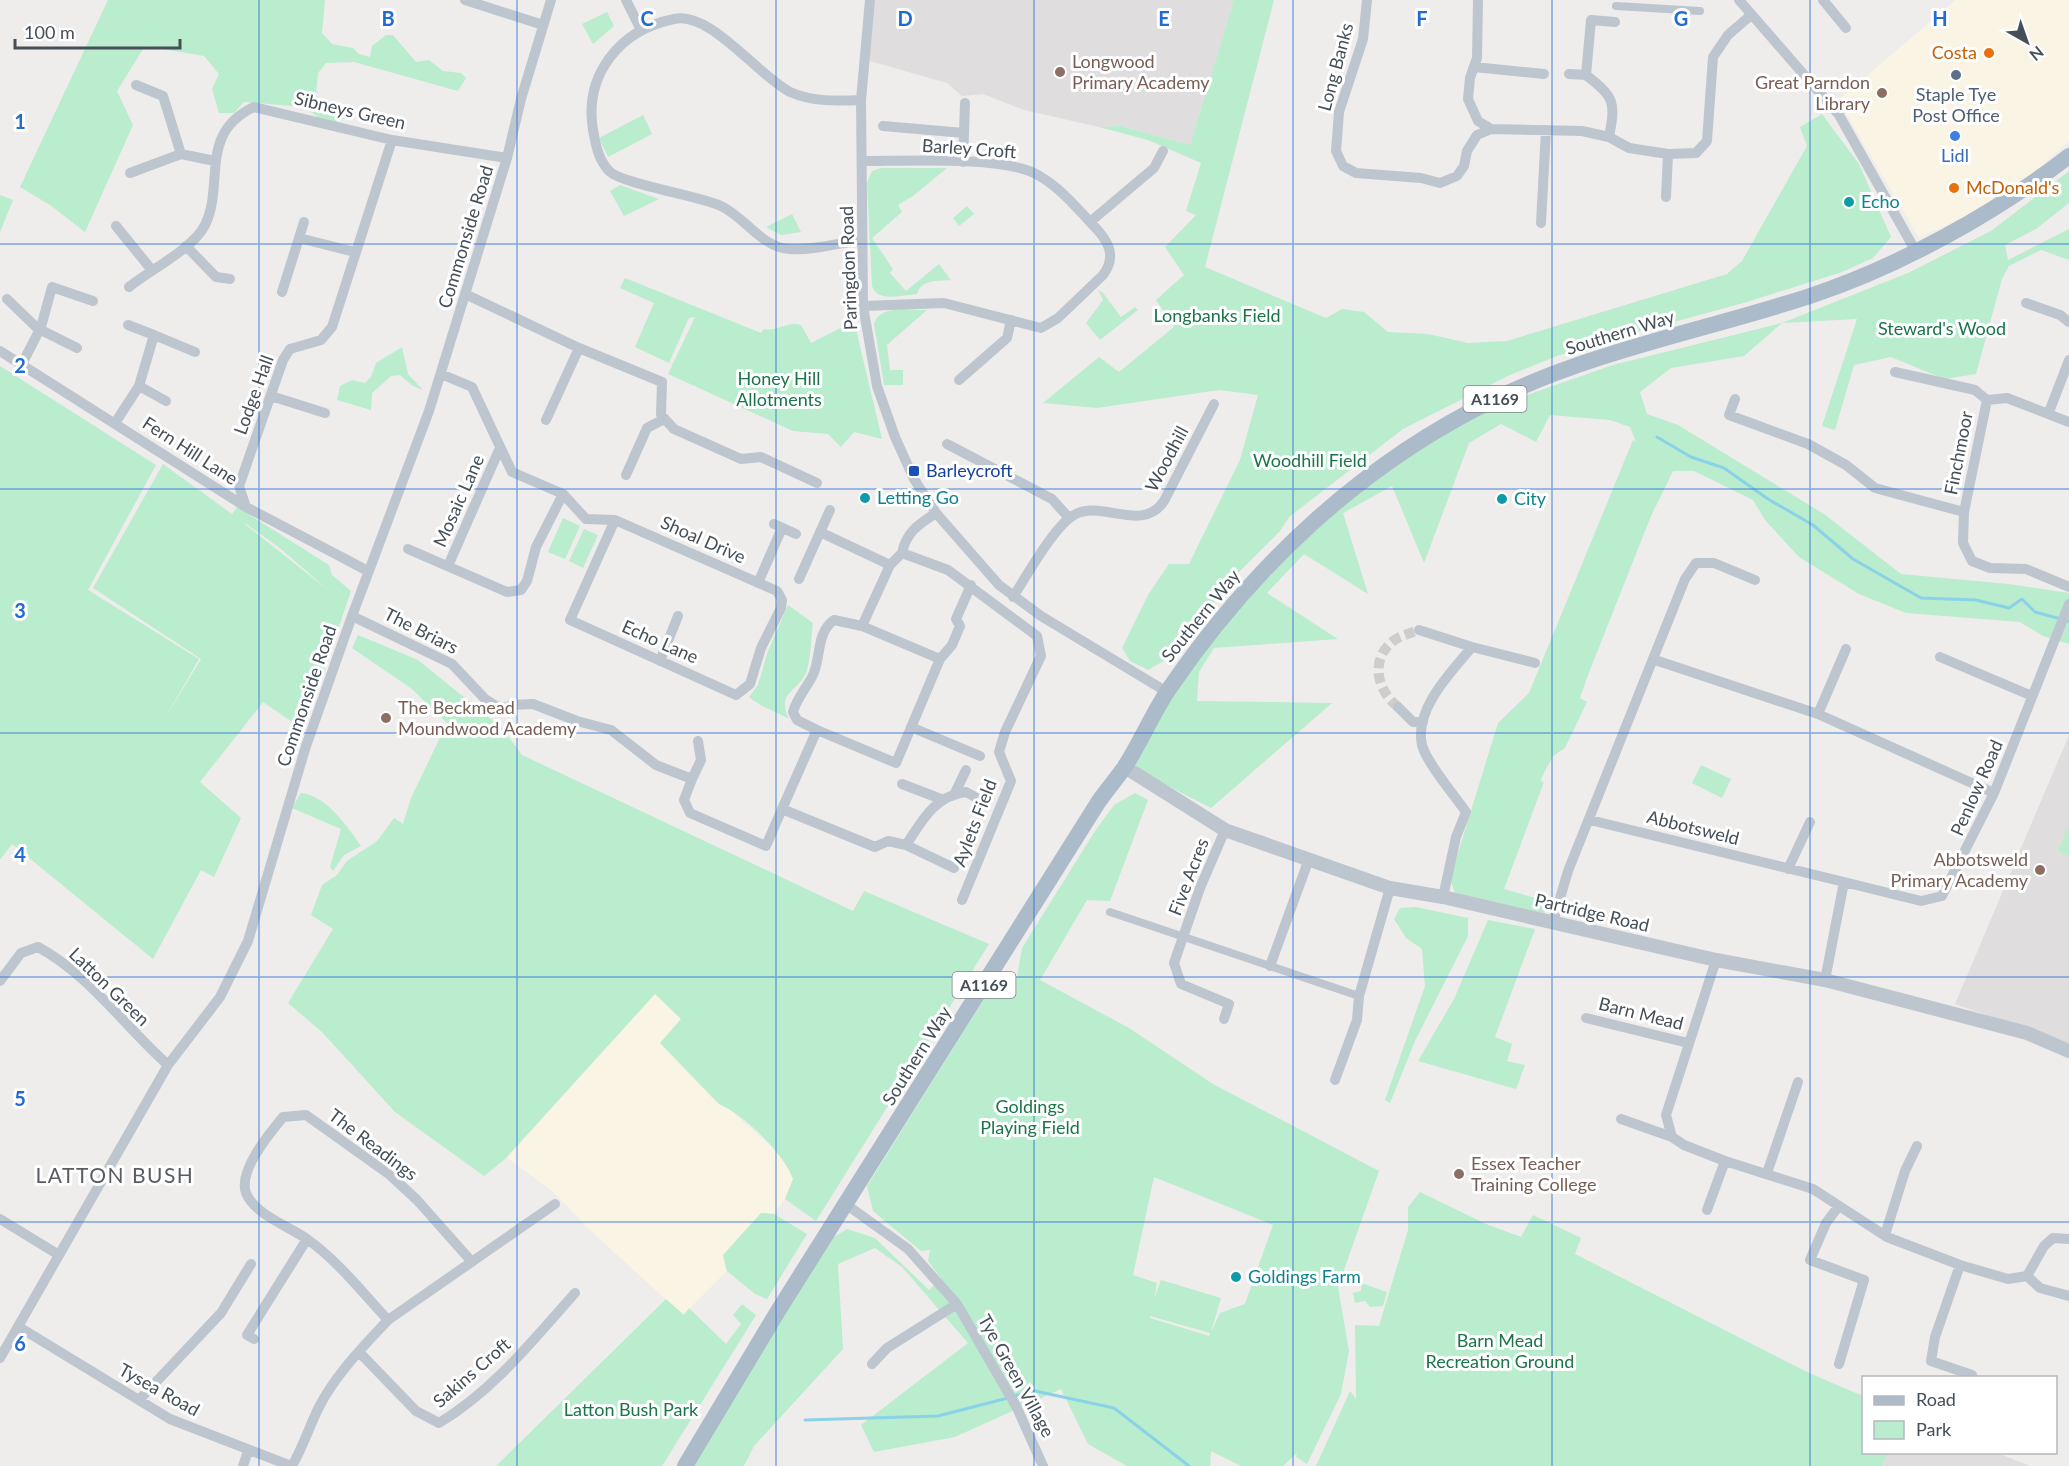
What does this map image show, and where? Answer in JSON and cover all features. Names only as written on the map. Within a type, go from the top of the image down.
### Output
[{"type":"main road","name":"Southern Way","points":[[685,1466],[778,1311],[847,1205],[1094,809],[1125,767],[1167,692],[1205,638],[1265,568],[1361,481],[1416,444],[1495,399],[1563,371],[1812,295],[1880,268],[1989,213],[2069,156]]},
{"type":"street","points":[[465,0],[543,25]]},
{"type":"street","name":"Commonside Road","points":[[0,1358],[168,1065],[220,997],[245,949],[306,746],[441,374],[507,158],[551,0]]},
{"type":"street","points":[[626,0],[641,30]]},
{"type":"street","name":"Paringdon Road","points":[[870,0],[861,100],[861,240],[864,306],[882,404],[914,479],[936,513],[984,570],[1013,597],[1167,692]]},
{"type":"street","name":"Long Banks","points":[[1367,0],[1363,39],[1339,112],[1336,151],[1343,165],[1358,174],[1421,178],[1440,183],[1457,176],[1464,166],[1467,151],[1477,135],[1491,129]]},
{"type":"street","points":[[1478,0],[1477,58],[1468,99],[1478,121],[1491,129],[1582,131],[1609,137],[1629,148],[1668,154],[1696,153],[1707,141],[1713,57],[1728,35],[1751,15]]},
{"type":"street","points":[[1739,0],[1839,115],[1915,250]]},
{"type":"street","points":[[1823,0],[1846,28]]},
{"type":"street","points":[[1616,6],[1700,11]]},
{"type":"street","points":[[861,100],[822,101],[791,92],[762,72],[704,24],[676,18],[641,30],[625,42],[607,61],[591,97],[590,111],[597,153],[611,173],[721,206],[741,219],[767,242],[789,249],[861,240]]},
{"type":"street","points":[[1586,75],[1591,20],[1615,22]]},
{"type":"street","points":[[1474,67],[1544,74]]},
{"type":"street","points":[[1569,74],[1586,75],[1608,92],[1613,114],[1609,137]]},
{"type":"street","points":[[136,85],[163,96],[182,154]]},
{"type":"street","points":[[963,162],[965,103]]},
{"type":"street","name":"Sibneys Green","points":[[129,286],[186,246],[204,226],[210,207],[214,161],[225,133],[237,115],[254,107],[392,140],[507,158]]},
{"type":"street","name":"Barley Croft","points":[[882,126],[964,133]]},
{"type":"street","points":[[1541,223],[1546,130]]},
{"type":"street","name":"Lodge Hall","points":[[246,507],[239,486],[283,360],[290,349],[321,340],[332,327],[392,140]]},
{"type":"street","points":[[1090,222],[1154,168],[1163,151]]},
{"type":"street","points":[[130,173],[182,154],[214,161]]},
{"type":"street","points":[[1666,197],[1668,154]]},
{"type":"street","name":"Barley Croft","points":[[862,161],[963,162],[1031,172],[1055,186],[1105,237],[1110,248],[1110,261],[1103,275],[1049,325],[1036,327],[944,303],[864,306]]},
{"type":"street","points":[[282,292],[304,222]]},
{"type":"street","points":[[116,226],[151,269]]},
{"type":"street","points":[[299,238],[355,252]]},
{"type":"street","points":[[186,246],[216,277],[230,279]]},
{"type":"street","points":[[22,364],[40,330],[52,287],[93,301]]},
{"type":"street","points":[[465,294],[579,348],[662,382],[660,405],[664,419],[674,429],[741,459],[761,457],[817,483]]},
{"type":"street","points":[[7,299],[40,330],[77,348]]},
{"type":"street","points":[[2026,303],[2060,315],[2069,322]]},
{"type":"street","points":[[959,380],[1007,338],[1011,320]]},
{"type":"street","points":[[128,325],[195,352]]},
{"type":"street","points":[[115,423],[139,386],[154,335]]},
{"type":"street","points":[[546,420],[579,348]]},
{"type":"street","name":"Fern Hill Lane","points":[[0,351],[246,507],[368,571]]},
{"type":"street","points":[[2049,412],[2069,360]]},
{"type":"street","name":"Finchmoor","points":[[1895,372],[1975,390],[1987,400],[2007,398],[2049,412],[2069,422]]},
{"type":"street","points":[[441,374],[472,387],[499,450],[512,472],[563,494],[586,519],[615,520]]},
{"type":"street","points":[[139,386],[166,401]]},
{"type":"street","points":[[271,396],[326,413]]},
{"type":"street","name":"Finchmoor","points":[[1735,399],[1729,415],[1808,444],[1846,465],[1875,488],[1964,512]]},
{"type":"street","name":"Finchmoor","points":[[1987,400],[1964,512],[1963,543],[1972,561],[1990,568],[2026,569],[2069,587]]},
{"type":"street","name":"Woodhill","points":[[1069,519],[1086,511],[1139,516],[1157,510],[1164,501],[1214,404]]},
{"type":"street","points":[[626,475],[647,428],[664,419]]},
{"type":"street","points":[[947,444],[1052,500],[1069,519],[1013,597]]},
{"type":"street","name":"Mosaic Lane","points":[[448,566],[499,450]]},
{"type":"street","points":[[408,549],[507,592],[520,590],[527,580],[536,547],[563,494]]},
{"type":"street","points":[[799,579],[830,510]]},
{"type":"street","points":[[862,626],[890,565],[902,553],[904,541],[913,529],[936,513]]},
{"type":"street","name":"Shoal Drive","points":[[615,520],[777,591],[782,600],[781,608],[761,648],[750,684],[736,695]]},
{"type":"street","name":"Echo Lane","points":[[615,520],[570,620],[736,695]]},
{"type":"street","points":[[758,583],[778,526],[796,534]]},
{"type":"street","points":[[820,532],[890,565]]},
{"type":"street","name":"Aylets Field","points":[[902,553],[948,570],[971,585],[1000,611],[1037,636],[1041,656],[1005,732],[999,752],[1011,781],[962,900]]},
{"type":"street","points":[[1553,922],[1568,871],[1655,660],[1685,579],[1696,563],[1714,563],[1755,580]]},
{"type":"street","points":[[940,659],[862,626],[834,620],[826,625],[822,633],[813,676],[799,695],[794,712],[797,720],[896,763],[940,659],[952,645],[960,626],[956,619],[971,585]]},
{"type":"street","name":"Penlow Road","points":[[1844,882],[1921,901],[1942,896],[1994,793],[2069,604]]},
{"type":"street","name":"The Briars","points":[[352,616],[452,664],[485,699],[496,706],[506,708],[511,705],[533,704],[577,721],[611,730],[656,765],[692,779]]},
{"type":"street","points":[[660,661],[678,616]]},
{"type":"street","points":[[1419,630],[1472,647],[1535,663]]},
{"type":"street","points":[[1443,897],[1456,837],[1466,812],[1427,757],[1421,744],[1423,722],[1431,701],[1472,647]]},
{"type":"street","points":[[1818,714],[1845,649]]},
{"type":"street","points":[[1940,657],[2032,696]]},
{"type":"street","points":[[1655,660],[1818,714],[1994,793]]},
{"type":"street","points":[[1398,707],[1413,722],[1423,722]]},
{"type":"street","points":[[911,727],[980,756]]},
{"type":"street","points":[[698,741],[701,760],[684,800],[690,813],[766,846],[817,730]]},
{"type":"street","name":"Partridge Road","points":[[1125,767],[1225,830],[1390,888],[1443,897],[1716,960],[1825,980],[2027,1033],[2069,1051]]},
{"type":"street","points":[[955,793],[966,770]]},
{"type":"street","points":[[902,784],[941,799]]},
{"type":"street","points":[[906,845],[928,812],[941,799],[955,793],[966,792],[984,802]]},
{"type":"street","points":[[782,809],[875,847],[888,842],[906,845],[954,868]]},
{"type":"street","name":"Abbotsweld","points":[[1590,820],[1844,882]]},
{"type":"street","points":[[1788,868],[1810,822]]},
{"type":"street","name":"Five Acres","points":[[1224,1019],[1229,1004],[1181,984],[1174,963],[1200,888],[1225,830]]},
{"type":"street","points":[[1270,966],[1309,859]]},
{"type":"street","points":[[1825,980],[1844,882]]},
{"type":"street","points":[[1335,1080],[1357,1020],[1359,996],[1390,888]]},
{"type":"street","name":"Five Acres","points":[[1110,912],[1359,996]]},
{"type":"street","name":"Latton Green","points":[[0,981],[21,953],[38,947],[56,957],[91,987],[118,1017],[168,1065]]},
{"type":"street","name":"Barn Mead","points":[[1672,1137],[1666,1115],[1716,960]]},
{"type":"street","name":"Barn Mead","points":[[1586,1018],[1688,1043]]},
{"type":"street","points":[[1767,1173],[1798,1082]]},
{"type":"street","name":"The Readings","points":[[388,1320],[336,1262],[307,1239],[263,1213],[246,1193],[245,1173],[283,1117],[306,1115],[390,1175],[419,1202],[472,1262]]},
{"type":"street","points":[[1621,1119],[1672,1137],[1684,1145],[1725,1161],[1814,1189],[1838,1207],[1885,1235],[1960,1265],[2008,1279],[2027,1276]]},
{"type":"street","points":[[1885,1235],[1905,1171],[1917,1146]]},
{"type":"street","points":[[1707,1210],[1725,1161]]},
{"type":"street","points":[[291,1466],[304,1446],[318,1408],[336,1380],[388,1320],[555,1204]]},
{"type":"street","name":"Tye Green Village","points":[[847,1205],[908,1249],[957,1304],[1017,1408],[1043,1466]]},
{"type":"street","points":[[1838,1207],[1826,1223],[1810,1260],[1864,1280],[1839,1364]]},
{"type":"street","points":[[0,1219],[59,1255]]},
{"type":"street","points":[[2027,1276],[2044,1246],[2053,1238],[2069,1239]]},
{"type":"street","points":[[254,1339],[246,1335],[307,1239]]},
{"type":"street","points":[[139,1400],[221,1313],[251,1264]]},
{"type":"street","points":[[1960,1265],[1935,1337],[1931,1361],[1972,1375]]},
{"type":"street","points":[[2027,1276],[2040,1288],[2069,1296]]},
{"type":"street","name":"Sakins Croft","points":[[359,1352],[416,1411],[439,1423],[458,1412],[513,1362],[575,1293]]},
{"type":"street","name":"Tye Green Village","points":[[872,1364],[887,1348],[957,1304]]},
{"type":"street","name":"Tysea Road","points":[[19,1327],[170,1419],[291,1466]]},
{"type":"street","points":[[243,1466],[248,1451]]},
{"type":"shaded area","name":"Longwood Primary Academy","points":[[871,0],[1234,0],[1190,145],[1121,126],[1099,127],[1024,110],[983,94],[962,96],[947,83],[870,61]]},
{"type":"shaded area","points":[[1956,0],[2069,0],[2069,141],[2032,175],[1979,210],[1919,238],[1838,100]]},
{"type":"shaded area","name":"Abbotsweld Primary Academy","points":[[2069,735],[2069,1044],[1955,1004]]},
{"type":"shaded area","points":[[655,994],[681,1019],[661,1044],[718,1104],[729,1109],[773,1148],[789,1166],[793,1179],[785,1199],[774,1214],[761,1213],[723,1255],[726,1272],[683,1315],[591,1231],[551,1190],[507,1158]]},
{"type":"shaded area","points":[[1887,1454],[2000,1454],[2030,1466],[1882,1466]]},
{"type":"green space","points":[[108,0],[325,0],[322,33],[332,44],[353,48],[359,54],[370,57],[372,46],[386,35],[393,35],[416,62],[429,60],[443,71],[461,73],[466,78],[458,91],[354,62],[326,63],[318,73],[316,95],[331,109],[348,109],[352,116],[331,123],[321,120],[305,107],[244,102],[234,113],[219,113],[212,89],[219,74],[204,56],[145,46],[117,91],[133,125],[85,232],[50,205],[20,187]]},
{"type":"green space","points":[[1234,0],[1274,0],[1205,267],[1326,318],[1342,309],[1364,312],[1388,332],[1428,334],[1468,343],[1507,341],[1727,274],[1742,261],[1807,146],[1800,127],[1822,114],[1859,164],[1891,237],[1873,258],[1842,272],[1747,302],[1557,356],[1510,375],[1403,429],[1289,517],[1280,531],[1234,577],[1172,656],[1148,670],[1130,661],[1122,648],[1148,595],[1169,564],[1189,564],[1240,460],[1258,395],[1219,390],[1097,408],[1043,403],[1099,357],[1119,372],[1174,327],[1156,300],[1184,275],[1165,247],[1196,215],[1186,211],[1201,163],[1148,140],[1099,127],[1121,126],[1190,145]]},
{"type":"green space","points":[[607,12],[614,26],[593,44],[582,24]]},
{"type":"green space","points":[[643,115],[652,134],[608,157],[599,138]]},
{"type":"green space","points":[[881,168],[947,168],[913,196],[898,205],[902,212],[872,238],[893,269],[890,273],[906,291],[939,264],[951,280],[926,283],[917,294],[891,297],[879,295],[875,291],[872,286],[867,183],[872,171]]},
{"type":"green space","name":"Steward's Wood","points":[[2069,171],[2069,203],[2036,229],[2005,245],[2008,260],[2069,229],[2069,260],[2041,250],[2009,266],[2002,279],[1976,374],[1944,379],[1891,357],[1854,365],[1835,430],[1822,426],[1857,319],[1782,323],[1908,273],[1991,231]]},
{"type":"green space","points":[[620,185],[659,199],[624,216],[610,191]]},
{"type":"green space","points":[[0,195],[13,200],[0,232]]},
{"type":"green space","points":[[967,206],[974,214],[959,226],[953,218]]},
{"type":"green space","points":[[792,214],[801,232],[781,235],[766,227]]},
{"type":"green space","name":"Honey Hill Allotments","points":[[625,278],[761,333],[764,329],[769,330],[792,324],[801,325],[811,343],[854,321],[882,439],[854,432],[841,447],[828,434],[793,431],[668,374],[695,317],[689,318],[669,363],[635,347],[654,303],[620,288]]},
{"type":"green space","points":[[1098,290],[1103,293],[1121,317],[1135,307],[1138,310],[1100,340],[1086,323],[1103,300]]},
{"type":"green space","points":[[927,310],[887,345],[890,370],[903,370],[903,385],[884,385],[874,324],[877,318],[889,311]]},
{"type":"green space","points":[[1782,323],[1744,356],[1671,368],[1640,392],[1647,414],[1678,425],[1824,514],[1901,574],[2008,584],[2069,593],[2069,644],[2043,636],[2020,622],[1906,613],[1859,594],[1799,557],[1765,520],[1753,500],[1694,471],[1673,471],[1651,516],[1588,675],[1580,698],[1587,702],[1565,748],[1553,756],[1542,777],[1541,781],[1544,782],[1504,889],[1550,902],[1544,913],[1455,893],[1450,879],[1498,723],[1529,693],[1633,440],[1636,442],[1630,427],[1610,420],[1550,415],[1536,442],[1501,424],[1469,443],[1424,563],[1392,486],[1343,513],[1368,594],[1304,554],[1267,593],[1338,639],[1214,648],[1199,672],[1197,701],[1332,703],[1211,808],[1137,770],[1136,764],[1159,705],[1244,603],[1323,520],[1415,450],[1498,405],[1613,365]]},
{"type":"green space","points":[[402,347],[408,374],[423,390],[413,386],[400,375],[391,376],[372,393],[371,410],[337,400],[340,386],[352,380],[365,383],[371,377],[376,363]]},
{"type":"green space","points":[[0,366],[156,465],[88,590],[199,659],[164,720],[201,659],[93,588],[163,464],[232,514],[237,507],[329,565],[332,575],[351,591],[304,730],[263,702],[200,782],[241,818],[214,877],[201,870],[153,959],[12,844],[0,860]],"holes":[[[245,523],[281,549],[328,590]]]},
{"type":"green space","points":[[563,518],[580,526],[565,559],[548,552]]},
{"type":"green space","points":[[584,529],[598,535],[583,568],[569,561]]},
{"type":"green space","points":[[788,605],[813,623],[807,670],[804,677],[790,692],[785,703],[789,719],[749,697],[758,685],[768,651]]},
{"type":"green space","points":[[358,635],[418,660],[502,728],[522,755],[853,911],[864,891],[989,944],[816,1221],[785,1199],[793,1179],[772,1147],[740,1117],[719,1104],[660,1043],[681,1019],[655,994],[504,1160],[484,1176],[395,1112],[322,1032],[288,1003],[333,929],[311,915],[322,885],[337,875],[347,861],[377,841],[394,818],[403,824],[411,798],[447,723],[412,689],[352,648]]},
{"type":"green space","points":[[1701,765],[1731,779],[1722,798],[1692,783]]},
{"type":"green space","points":[[301,793],[319,800],[336,813],[361,846],[344,855],[333,871],[330,867],[341,829],[292,808]]},
{"type":"green space","name":"Goldings Playing Field","points":[[1135,793],[1148,800],[1110,901],[1087,900],[1040,980],[1129,1028],[1213,1084],[1379,1171],[1338,1287],[1349,1351],[1341,1394],[1307,1464],[1296,1457],[1297,1453],[1283,1466],[1241,1466],[1211,1451],[1210,1466],[1127,1466],[1088,1444],[1061,1389],[955,1437],[874,1452],[861,1425],[968,1343],[902,1267],[875,1248],[838,1264],[843,1349],[754,1446],[744,1466],[693,1466],[789,1304],[834,1237],[847,1229],[875,1238],[929,1290],[941,1278],[928,1261],[930,1250],[921,1251],[873,1211],[867,1186],[996,980],[1003,984],[1017,977],[1022,948],[1095,831],[1114,805]],"holes":[[[1154,1177],[1273,1225],[1245,1304],[1220,1313],[1211,1332],[1221,1298],[1161,1280],[1154,1299],[1157,1283],[1133,1275]],[[1150,1316],[1210,1333],[1210,1334],[1209,1336],[1150,1318]]]},
{"type":"green space","points":[[2069,825],[2069,856],[2058,851]]},
{"type":"green space","points":[[1416,907],[1468,918],[1468,936],[1415,1041],[1390,1103],[1385,1100],[1425,986],[1422,949],[1406,938],[1394,919],[1400,908]]},
{"type":"green space","points":[[1488,920],[1535,929],[1495,1037],[1512,1044],[1507,1061],[1525,1065],[1516,1089],[1418,1061],[1454,999]]},
{"type":"green space","name":"Barn Mead Recreation Ground","points":[[1420,1192],[1486,1224],[1521,1237],[1533,1215],[1581,1238],[1575,1254],[1809,1373],[1862,1396],[1862,1454],[1888,1454],[1882,1466],[1316,1466],[1350,1391],[1356,1399],[1355,1325],[1379,1326],[1408,1230],[1408,1207]]},
{"type":"green space","points":[[761,1213],[774,1214],[807,1234],[767,1299],[755,1294],[727,1271],[723,1255]]},
{"type":"green space","points":[[1361,1283],[1387,1292],[1383,1306],[1370,1307],[1365,1301],[1355,1303],[1353,1293],[1361,1291]]},
{"type":"green space","name":"Latton Bush Park","points":[[666,1299],[684,1315],[689,1308],[726,1344],[741,1324],[733,1315],[742,1304],[756,1315],[662,1466],[496,1466]]},
{"type":"waterway","points":[[1657,437],[1691,457],[1724,468],[1768,499],[1813,525],[1853,559],[1921,598],[1976,600],[2009,608],[2022,599],[2035,612],[2069,621]]},
{"type":"waterway","points":[[1014,1396],[1035,1391],[1114,1408],[1189,1466]]},
{"type":"waterway","points":[[805,1420],[938,1416],[1008,1398]]},
{"type":"tunnel","points":[[1398,707],[1390,700],[1380,682],[1379,663],[1382,654],[1396,639],[1419,630]]},
{"type":"place","name":"Costa","points":[[1989,53]]},
{"type":"place","name":"Longwood Primary Academy","points":[[1060,72]]},
{"type":"place","name":"Staple Tye Post Office","points":[[1956,75]]},
{"type":"place","name":"Great Parndon Library","points":[[1882,93]]},
{"type":"place","name":"Lidl","points":[[1955,136]]},
{"type":"place","name":"McDonald's","points":[[1954,188]]},
{"type":"place","name":"Echo","points":[[1849,202]]},
{"type":"place","name":"Barleycroft","points":[[914,471]]},
{"type":"place","name":"Letting Go","points":[[865,498]]},
{"type":"place","name":"City","points":[[1502,499]]},
{"type":"place","name":"The Beckmead Moundwood Academy","points":[[386,718]]},
{"type":"place","name":"Abbotsweld Primary Academy","points":[[2040,870]]},
{"type":"place","name":"Essex Teacher Training College","points":[[1459,1174]]},
{"type":"place","name":"Goldings Farm","points":[[1236,1277]]},
{"type":"district","name":"LATTON BUSH","points":[[115,1176]]},
{"type":"park label","name":"Longbanks Field","points":[[1217,316]]},
{"type":"park label","name":"Woodhill Field","points":[[1310,461]]}]
